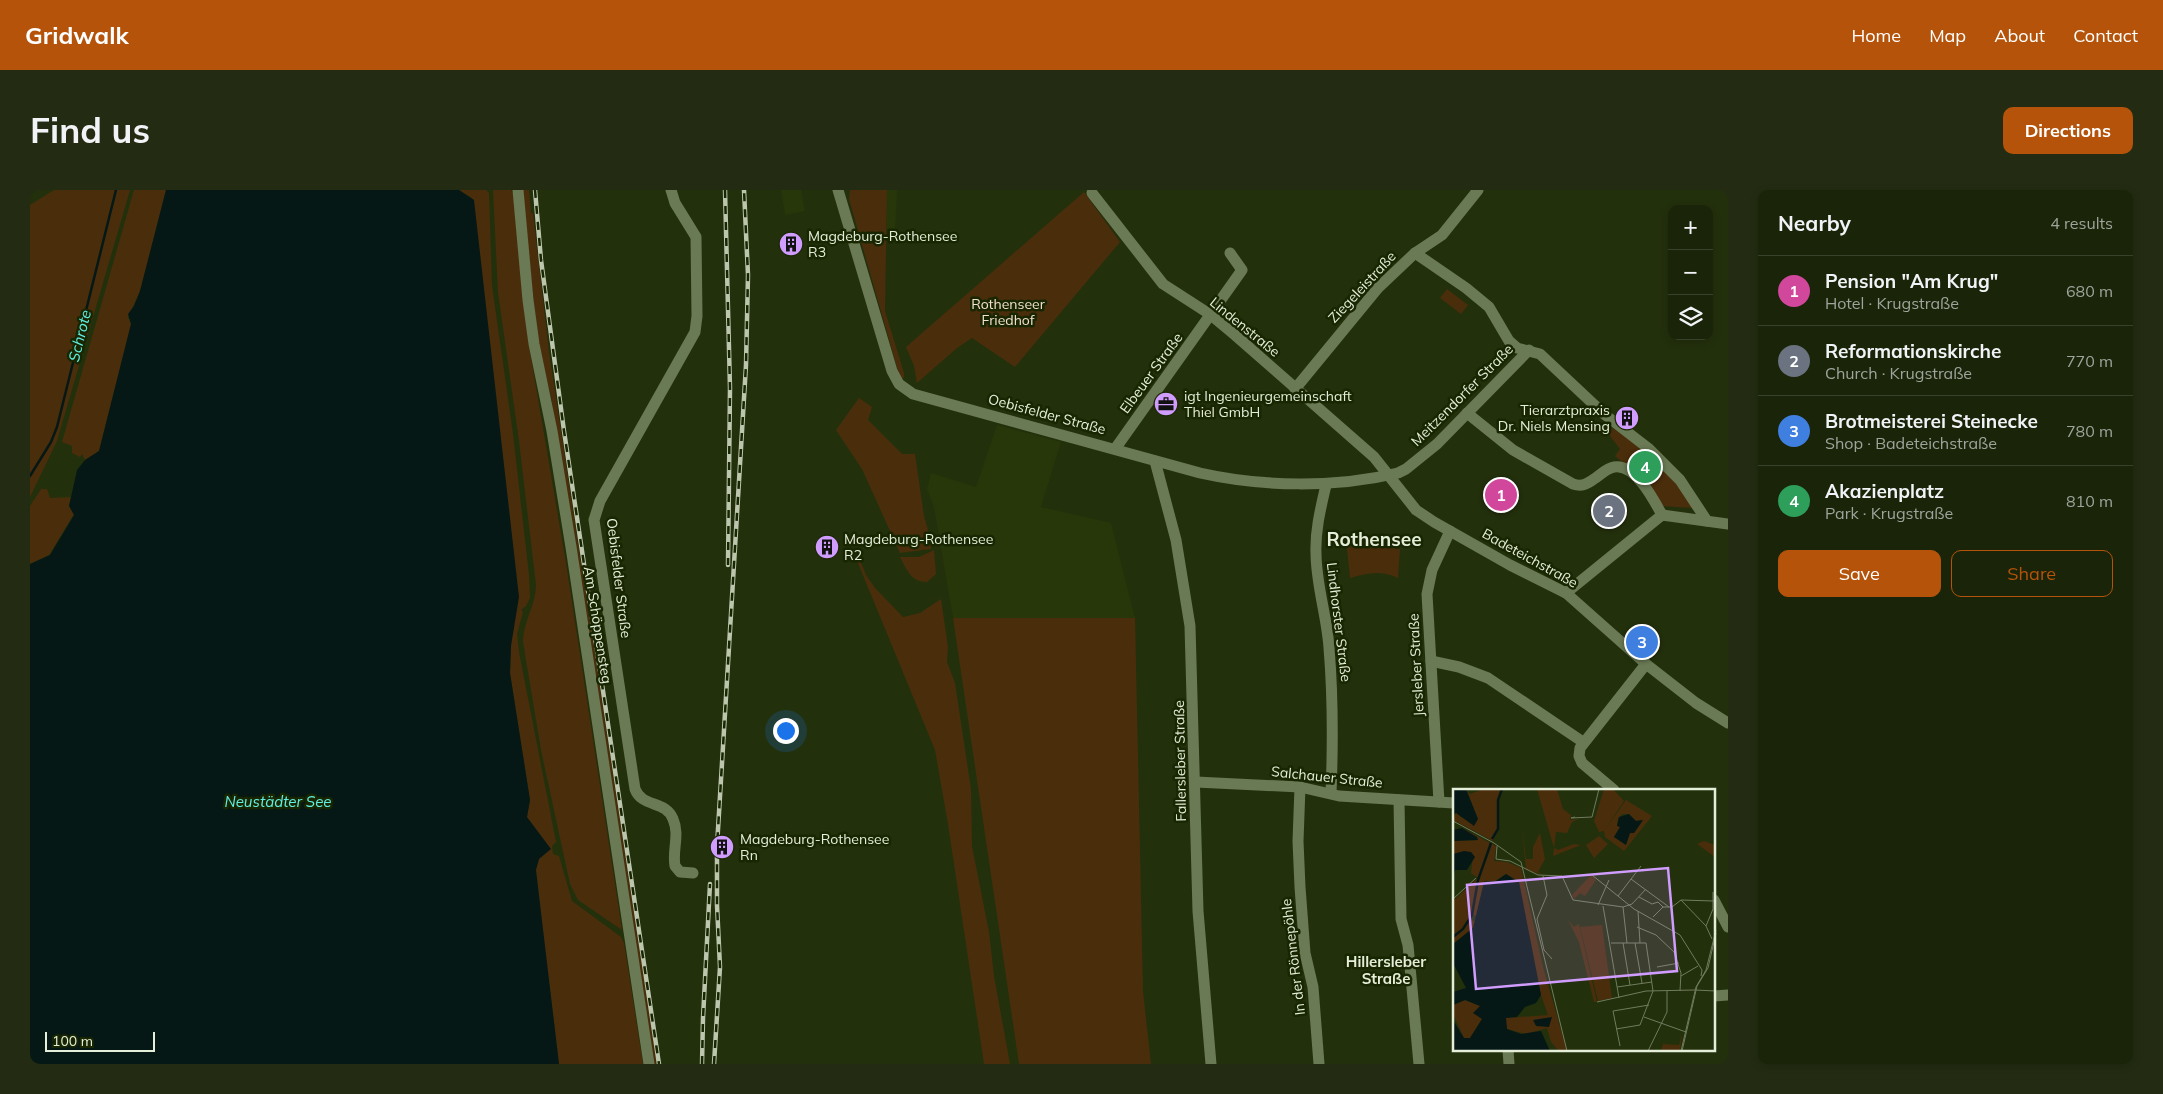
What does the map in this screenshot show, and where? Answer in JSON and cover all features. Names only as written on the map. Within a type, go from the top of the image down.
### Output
[{"type":"street","name":"Am Schöppensteg","points":[[518,190],[534,344],[552,431],[568,528],[649,1064]]},
{"type":"street","name":"Oebisfelder Straße","points":[[671,190],[678,208],[696,236],[697,316],[695,332],[600,501],[594,520],[634,789],[637,795],[645,802],[663,807],[672,814],[677,833],[675,866],[680,872],[694,873]]},
{"type":"street","name":"Oebisfelder Straße","points":[[838,190],[885,350],[899,384],[913,394],[1222,478],[1326,485],[1390,475]]},
{"type":"street","name":"Ziegeleistraße","points":[[1295,389],[1378,288],[1414,253],[1442,236],[1478,190]]},
{"type":"street","name":"Lindenstraße","points":[[1092,193],[1163,284],[1211,315],[1374,457],[1390,475]]},
{"type":"street","name":"Elbeuer Straße","points":[[1115,449],[1242,270],[1230,253]]},
{"type":"street","points":[[1414,253],[1466,288],[1489,307],[1509,341],[1517,348],[1540,354],[1604,414],[1648,448],[1671,469],[1707,521]]},
{"type":"street","name":"Meitzendorfer Straße","points":[[1390,475],[1404,471],[1437,444],[1529,350]]},
{"type":"street","points":[[1468,413],[1513,450],[1574,485],[1586,484],[1613,467],[1627,470],[1646,487],[1662,515]]},
{"type":"street","name":"Fallersleber Straße","points":[[1155,461],[1158,479],[1176,540],[1188,612],[1193,676],[1198,911],[1211,1064]]},
{"type":"street","name":"Badeteichstraße","points":[[1390,475],[1402,494],[1416,510],[1510,565],[1566,593],[1646,664],[1696,703],[1728,723]]},
{"type":"street","name":"Lindhorster Straße","points":[[1326,485],[1317,528],[1316,553],[1318,581],[1329,644],[1332,687],[1333,737],[1330,793]]},
{"type":"street","points":[[1566,593],[1662,515],[1728,524]]},
{"type":"street","name":"Jersleber Straße","points":[[1439,802],[1428,585],[1432,570],[1450,531]]},
{"type":"street","points":[[1431,661],[1458,667],[1488,678],[1583,742]]},
{"type":"street","points":[[1613,789],[1582,763],[1579,750],[1583,742],[1646,664]]},
{"type":"street","name":"Salchauer Straße","points":[[1196,782],[1300,787],[1339,796],[1453,803]]},
{"type":"street","name":"In der Rönnepöhle","points":[[1300,787],[1298,842],[1300,887],[1305,953],[1313,987],[1319,1064]]},
{"type":"street","points":[[1399,800],[1401,919],[1408,945],[1419,1064]]},
{"type":"street","points":[[1716,904],[1728,927]]},
{"type":"shaded area","points":[[781,190],[801,190],[805,211],[785,215]]},
{"type":"shaded area","points":[[887,190],[897,190],[895,230],[887,229]]},
{"type":"shaded area","points":[[997,425],[1061,442],[1041,507],[1111,523],[1135,618],[953,618],[934,507],[927,489],[931,473],[976,487]]},
{"type":"green space","points":[[54,190],[130,190],[57,441],[30,497],[30,205]]},
{"type":"green space","points":[[134,190],[166,190],[140,291],[128,317],[131,324],[99,451],[85,460],[82,454],[80,457],[72,453],[72,446],[62,442]]},
{"type":"green space","points":[[459,190],[486,190],[489,193],[492,286],[513,434],[529,575],[530,598],[526,606],[521,610],[523,612],[517,634],[556,842],[552,846],[553,854],[559,856],[572,901],[621,937],[624,943],[643,1064],[559,1064],[535,870],[539,859],[527,817],[530,800],[510,673],[511,646],[472,198]]},
{"type":"green space","points":[[493,190],[511,190],[514,195],[528,340],[566,563],[622,930],[578,900],[570,884],[541,750],[523,642],[536,585],[519,441],[498,292]]},
{"type":"green space","points":[[522,190],[529,190],[531,213],[533,213],[549,352],[657,1064],[651,1064],[551,396],[539,353]]},
{"type":"green space","points":[[850,190],[887,190],[885,311],[904,378],[900,378],[849,199]]},
{"type":"green space","name":"Rothenseer Friedhof","points":[[1084,192],[1120,242],[1015,367],[972,338],[957,348],[917,383],[914,366],[906,347]]},
{"type":"green space","points":[[1447,289],[1468,305],[1461,314],[1440,298]]},
{"type":"green space","points":[[859,398],[872,407],[868,420],[902,454],[915,454],[931,549],[900,553],[862,469],[836,430]]},
{"type":"green space","points":[[1611,427],[1645,451],[1674,478],[1694,508],[1661,506],[1642,478],[1615,456],[1620,449],[1607,432]]},
{"type":"green space","points":[[41,489],[47,489],[50,498],[71,497],[69,506],[74,514],[49,555],[30,564],[30,506]]},
{"type":"green space","points":[[1353,542],[1400,549],[1398,578],[1392,575],[1374,573],[1350,578],[1347,549]]},
{"type":"green space","points":[[856,550],[866,575],[875,588],[903,617],[920,613],[941,599],[948,647],[947,662],[955,683],[971,789],[972,846],[989,932],[994,976],[1010,1064],[984,1064],[935,750],[853,551]]},
{"type":"green space","points":[[934,550],[936,574],[927,582],[913,578],[900,557],[919,557]]},
{"type":"green space","points":[[953,618],[1135,618],[1143,991],[1151,1064],[1019,1064]]},
{"type":"water","name":"Neustädter See","points":[[166,190],[459,190],[474,200],[519,597],[511,646],[510,673],[530,800],[527,817],[551,849],[539,859],[536,870],[559,1064],[30,1064],[30,564],[50,555],[74,515],[69,506],[77,470],[85,460],[99,451],[131,324],[128,314],[134,306],[140,291]]},
{"type":"waterway","name":"Schrote","points":[[30,476],[51,442],[57,427],[116,190]]},
{"type":"railway","points":[[535,190],[541,260],[564,431],[659,1064]]},
{"type":"railway","points":[[725,190],[730,388],[728,565]]},
{"type":"railway","points":[[714,1064],[720,967],[717,846],[746,365],[748,275],[744,190]]},
{"type":"railway","points":[[702,1064],[710,884]]},
{"type":"place","name":"Magdeburg-Rothensee R3","points":[[791,244]]},
{"type":"place","name":"igt Ingenieurgemeinschaft Thiel GmbH","points":[[1166,404]]},
{"type":"place","name":"Tierarztpraxis Dr. Niels Mensing","points":[[1627,418]]},
{"type":"place","name":"Akazienplatz","points":[[1645,467]]},
{"type":"place","name":"Pension \"Am Krug\"","points":[[1501,495]]},
{"type":"place","name":"Reformationskirche","points":[[1609,511]]},
{"type":"place","name":"Magdeburg-Rothensee R2","points":[[827,547]]},
{"type":"place","name":"Brotmeisterei Steinecke","points":[[1642,642]]},
{"type":"place","name":"Magdeburg-Rothensee Rn","points":[[722,847]]},
{"type":"district","name":"Rothensee","points":[[1374,539]]},
{"type":"district","name":"Hillersleber Straße","points":[[1386,970]]}]
